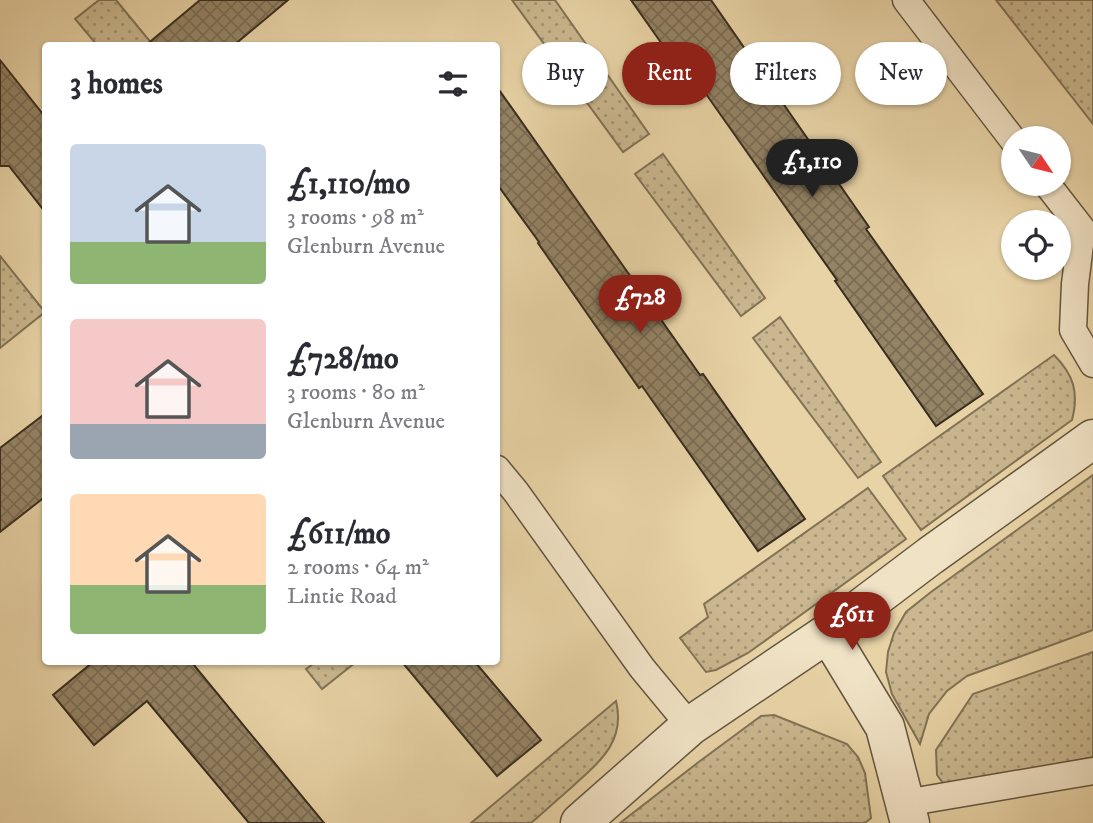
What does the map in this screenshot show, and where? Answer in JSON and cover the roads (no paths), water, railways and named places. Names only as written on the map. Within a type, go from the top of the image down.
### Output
[{"type":"street","points":[[580,823],[690,726],[828,633],[929,556],[1093,439]]},
{"type":"street","points":[[828,633],[885,727],[908,813]]},
{"type":"lane","points":[[906,0],[1002,126]]},
{"type":"lane","points":[[1056,196],[1082,229],[1073,330],[1093,364]]},
{"type":"lane","points":[[500,473],[642,668],[690,726]]},
{"type":"lane","points":[[908,813],[1093,771]]}]
